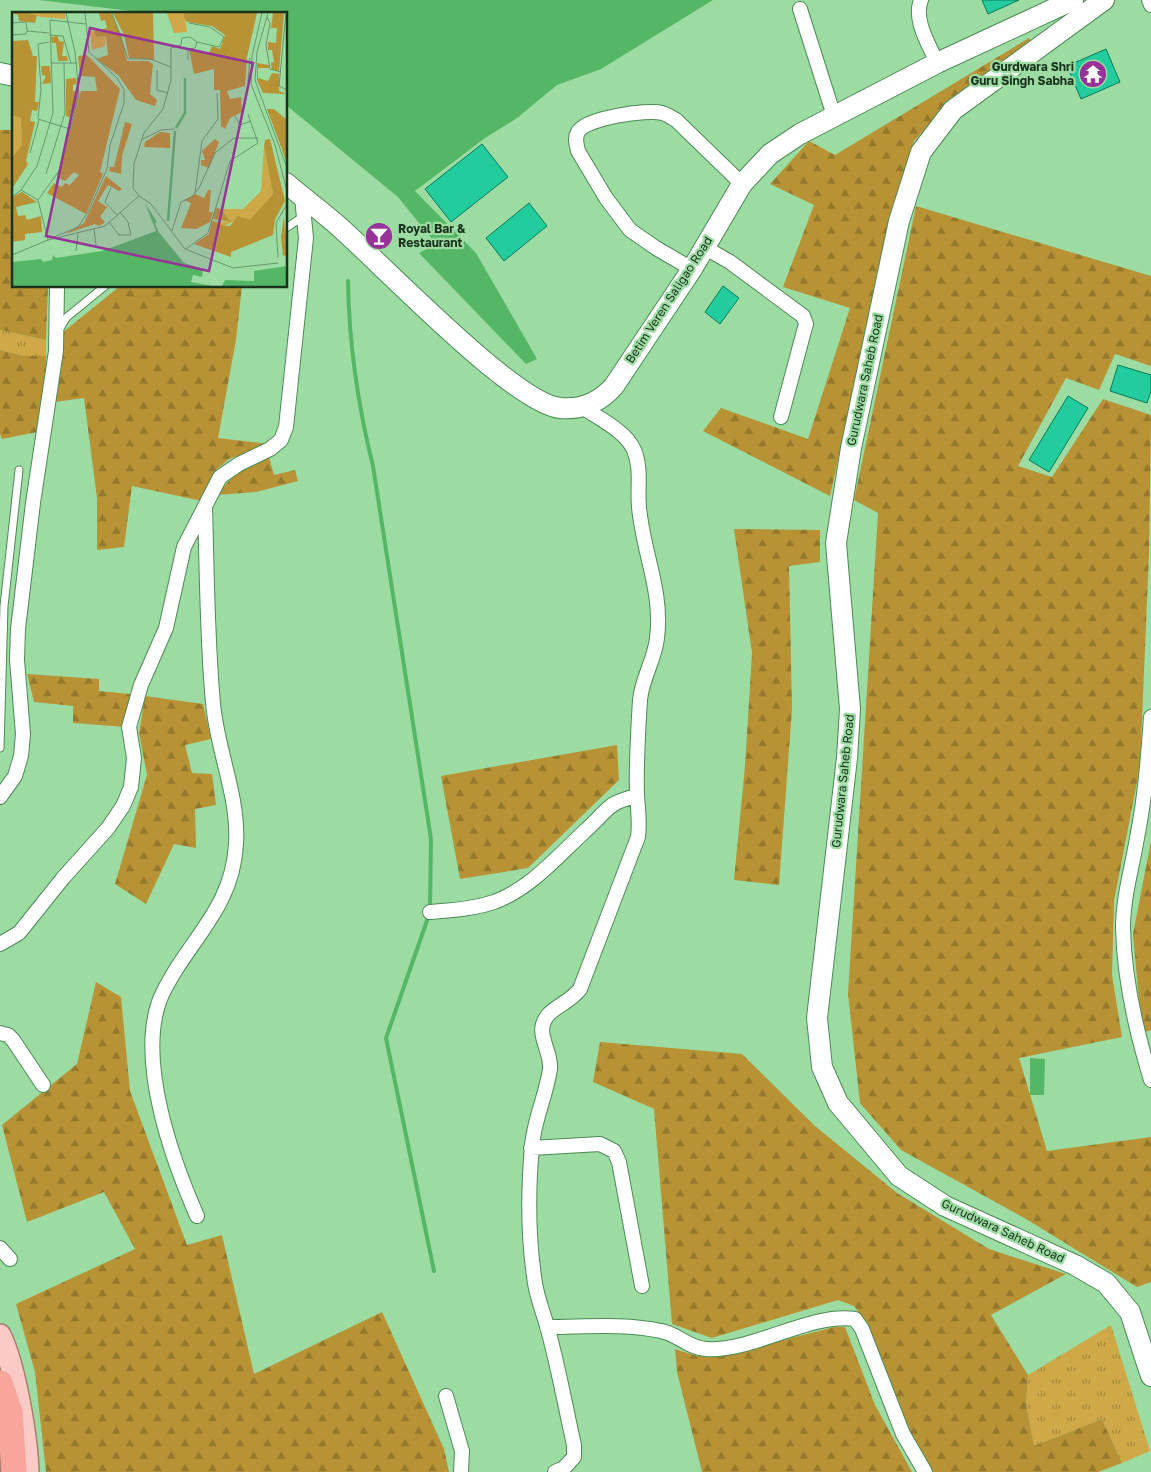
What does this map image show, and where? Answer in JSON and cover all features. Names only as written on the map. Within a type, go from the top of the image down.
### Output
[{"type":"highway","points":[[0,1383],[10,1413],[14,1472]]},
{"type":"main road","points":[[0,1335],[12,1375],[27,1455],[28,1472]]},
{"type":"street","points":[[921,0],[918,8],[919,19],[937,63]]},
{"type":"street","name":"Betim Veren Saligao Road","points":[[288,186],[303,207],[335,223],[489,365],[530,396],[559,408],[582,407],[602,399],[614,386],[692,269],[742,184],[770,154],[834,116],[937,63],[1073,0]]},
{"type":"street","name":"Gurudwara Saheb Road","points":[[1104,0],[953,110],[921,152],[899,221],[851,448],[836,543],[849,718],[847,758],[817,1018],[822,1066],[838,1103],[899,1176],[945,1206],[1075,1265],[1106,1284],[1130,1312],[1151,1376]]},
{"type":"street","points":[[1149,0],[1151,5]]},
{"type":"street","points":[[800,9],[834,116]]},
{"type":"street","points":[[692,269],[644,240],[619,216],[578,151],[576,139],[578,131],[588,123],[618,116],[642,112],[662,113],[676,120],[742,184]]},
{"type":"street","points":[[0,944],[19,932],[108,828],[123,806],[131,787],[134,758],[129,727],[140,685],[166,628],[184,547],[204,504],[220,477],[239,464],[270,449],[281,440],[286,427],[306,238],[303,207]]},
{"type":"street","points":[[704,247],[730,262],[803,316],[806,324],[781,417]]},
{"type":"street","points":[[0,797],[15,776],[21,756],[23,734],[17,660],[18,629],[33,503],[56,351],[57,288]]},
{"type":"street","points":[[555,1472],[564,1468],[574,1457],[574,1444],[535,1284],[530,1239],[531,1148],[534,1125],[550,1067],[549,1056],[543,1043],[541,1030],[547,1016],[572,999],[580,989],[638,837],[640,823],[637,796],[640,698],[657,640],[660,614],[658,590],[643,532],[639,506],[639,466],[633,449],[622,435],[582,407]]},
{"type":"street","points":[[197,1216],[177,1172],[155,1084],[153,1040],[158,1004],[174,972],[220,906],[234,868],[236,843],[233,796],[213,705],[204,504]]},
{"type":"street","points":[[1151,718],[1149,761],[1137,838],[1127,882],[1123,927],[1131,1004],[1151,1080]]},
{"type":"street","points":[[430,912],[467,909],[496,901],[526,885],[595,823],[607,807],[618,800],[637,796]]},
{"type":"street","points":[[0,1033],[8,1035],[13,1040],[43,1085]]},
{"type":"street","points":[[531,1148],[600,1144],[614,1151],[619,1162],[642,1286]]},
{"type":"street","points":[[0,1248],[10,1259]]},
{"type":"street","points":[[547,1327],[642,1327],[668,1332],[688,1345],[706,1349],[728,1348],[832,1319],[855,1319],[862,1329],[903,1434],[925,1472]]},
{"type":"street","points":[[446,1396],[462,1451],[461,1472]]},
{"type":"lane","points":[[288,226],[303,207]]},
{"type":"lane","points":[[56,334],[67,317],[103,288]]},
{"type":"lane","points":[[0,748],[4,606],[19,470]]},
{"type":"green space","points":[[1029,38],[1033,45],[960,93],[914,141],[897,196],[830,496],[703,431],[721,408],[808,439],[850,308],[783,287],[814,205],[770,184],[809,141],[835,155]]},
{"type":"green space","points":[[0,130],[12,130],[12,288],[48,288],[46,340],[0,330]]},
{"type":"green space","points":[[916,206],[1151,276],[1151,366],[1115,354],[1099,390],[1066,378],[1018,466],[1052,477],[1103,399],[1151,415],[1149,554],[1140,766],[1114,901],[1112,975],[1122,1037],[1019,1058],[1047,1151],[1151,1137],[1151,1282],[1137,1287],[1026,1219],[901,1150],[860,1103],[848,994],[878,513],[854,500]]},
{"type":"green space","points":[[118,288],[242,288],[236,340],[218,438],[269,444],[229,459],[215,471],[202,501],[132,486],[124,547],[97,550],[97,498],[84,398],[55,402],[62,333]]},
{"type":"green space","points":[[0,330],[46,340],[46,356],[25,356],[0,350]]},
{"type":"green space","points":[[0,350],[25,356],[46,356],[45,406],[37,432],[2,439],[0,434]]},
{"type":"green space","points":[[269,457],[274,475],[295,470],[298,481],[256,492],[216,495],[238,471]]},
{"type":"green space","points":[[734,529],[820,530],[820,562],[789,566],[792,709],[779,885],[734,880],[745,766],[752,653]]},
{"type":"green space","points":[[27,674],[99,679],[99,691],[130,694],[125,727],[73,723],[73,706],[34,702]]},
{"type":"green space","points":[[145,696],[203,704],[211,739],[185,745],[192,773],[212,774],[216,805],[195,809],[196,848],[174,844],[146,904],[115,884],[147,775],[139,733]]},
{"type":"green space","points":[[617,745],[619,780],[528,868],[460,879],[441,776]]},
{"type":"green space","points":[[1151,841],[1151,1030],[1142,1033],[1133,934]]},
{"type":"green space","points":[[96,982],[121,997],[130,1091],[187,1245],[222,1235],[254,1374],[382,1312],[444,1449],[449,1472],[46,1472],[35,1372],[16,1304],[135,1249],[104,1192],[27,1222],[2,1125],[77,1064]]},
{"type":"green space","points":[[600,1042],[742,1054],[815,1126],[897,1193],[989,1249],[1066,1274],[991,1315],[1028,1375],[1026,1404],[1034,1446],[1102,1419],[1122,1463],[1098,1472],[931,1472],[905,1427],[861,1315],[854,1306],[838,1300],[712,1338],[672,1324],[654,1109],[593,1082]]},
{"type":"green space","points":[[1111,1325],[1150,1451],[1122,1463],[1102,1419],[1034,1446],[1026,1404],[1028,1375]]},
{"type":"green space","points":[[834,1327],[845,1327],[875,1405],[912,1472],[702,1472],[677,1372],[675,1349],[697,1356],[718,1357]]},
{"type":"shaded area","points":[[39,0],[713,0],[601,69],[557,85],[517,118],[485,138],[415,191],[476,253],[537,359],[526,364],[419,253],[436,244],[398,197],[288,107],[288,12],[139,12]]},
{"type":"shaded area","points":[[1030,1058],[1045,1059],[1044,1095],[1030,1095]]},
{"type":"building","points":[[982,0],[1019,0],[988,14]]},
{"type":"building","name":"Gurdwara Shri Guru Singh Sabha","points":[[1106,49],[1120,82],[1081,99],[1067,66]]},
{"type":"building","points":[[482,144],[508,177],[451,222],[425,189]]},
{"type":"building","points":[[529,203],[547,226],[504,261],[486,238]]},
{"type":"building","points":[[723,286],[739,298],[720,324],[705,312]]},
{"type":"building","points":[[1118,365],[1151,375],[1151,391],[1147,403],[1110,391]]},
{"type":"building","points":[[1068,396],[1088,408],[1049,472],[1029,460]]},
{"type":"waterway","points":[[348,281],[350,328],[355,374],[373,466],[431,839],[430,908]]},
{"type":"waterway","points":[[429,915],[386,1038],[434,1271]]},
{"type":"place","name":"Gurdwara Shri Guru Singh Sabha","points":[[1093,74]]},
{"type":"place","name":"Royal Bar & Restaurant","points":[[379,236]]}]
